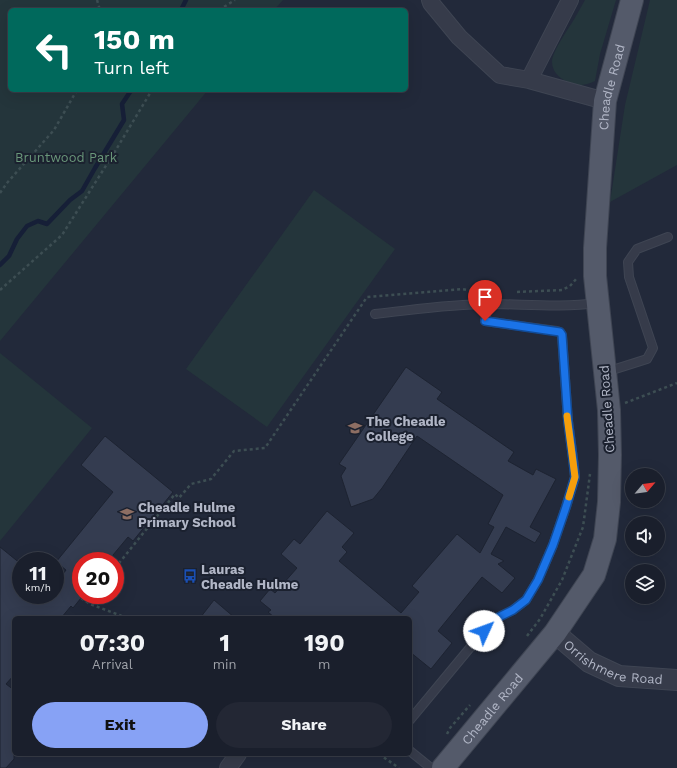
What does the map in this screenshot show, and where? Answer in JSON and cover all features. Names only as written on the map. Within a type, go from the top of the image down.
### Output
[{"type":"main road","name":"Cheadle Road","points":[[443,768],[555,632],[594,575],[605,539],[610,502],[609,410],[605,373],[589,304],[595,276],[595,248],[605,101],[632,0]]},
{"type":"street","points":[[430,0],[458,37],[500,75],[528,80],[605,101]]},
{"type":"street","points":[[528,80],[570,0]]},
{"type":"street","name":"Orrishmere Road","points":[[555,632],[589,662],[619,676],[677,680]]},
{"type":"street","points":[[228,768],[237,756]]},
{"type":"lane","points":[[605,373],[647,359],[653,348],[628,277],[628,262],[637,249],[668,237]]},
{"type":"lane","points":[[375,314],[488,304],[589,304]]},
{"type":"lane","points":[[412,718],[493,620],[513,610],[526,600],[538,580],[553,545],[575,477],[568,421],[562,335],[557,331],[485,321],[488,304]]},
{"type":"lane","points":[[412,753],[431,768]]},
{"type":"path","points":[[222,8],[235,0]]},
{"type":"path","points":[[0,193],[54,130],[76,92]]},
{"type":"path","points":[[0,290],[62,235],[151,92]]},
{"type":"path","points":[[512,292],[562,290],[570,286],[577,278],[589,304]]},
{"type":"path","points":[[124,557],[176,494],[180,498],[191,484],[212,479],[234,451],[265,448],[367,297],[462,289],[485,294]]},
{"type":"path","points":[[609,410],[677,383]]},
{"type":"path","points":[[523,642],[540,619],[562,580],[583,527],[591,469]]},
{"type":"path","points":[[92,604],[122,616]]},
{"type":"path","points":[[446,735],[450,728],[470,705]]},
{"type":"path","points":[[382,756],[398,768]]},
{"type":"green space","name":"Bruntwood Park","points":[[0,0],[283,0],[276,8],[8,8],[8,92],[206,92],[0,341]]},
{"type":"green space","points":[[585,0],[616,0],[600,54],[595,81],[584,85],[576,85],[563,80],[558,76],[553,68],[552,62],[558,46]]},
{"type":"green space","points":[[650,0],[677,0],[677,165],[610,202],[625,105]]},
{"type":"green space","points":[[314,190],[395,249],[267,427],[186,369]]},
{"type":"green space","points":[[0,353],[92,428],[0,541]]},
{"type":"building","points":[[406,367],[442,392],[437,399],[514,452],[508,461],[533,475],[536,469],[556,479],[530,527],[541,533],[535,543],[506,527],[491,554],[504,561],[498,564],[515,578],[502,593],[482,577],[438,631],[452,643],[431,669],[412,654],[412,616],[273,616],[268,612],[271,610],[260,601],[270,589],[275,593],[297,568],[281,554],[294,539],[300,544],[327,511],[354,533],[342,547],[347,552],[339,561],[401,613],[419,592],[412,586],[457,534],[480,553],[494,527],[488,524],[503,495],[417,436],[373,499],[351,507],[341,476],[346,468],[339,464]]},
{"type":"building","points":[[105,436],[173,492],[133,541],[128,537],[116,552],[72,552],[72,604],[76,604],[73,608],[71,606],[63,616],[12,616],[12,677],[6,684],[12,688],[12,756],[14,756],[14,759],[6,768],[0,768],[0,547],[12,557],[12,604],[64,604],[64,573],[66,570],[64,568],[64,552],[113,492],[81,465]]},
{"type":"building","points":[[214,600],[233,616],[202,616]]},
{"type":"waterway","points":[[182,8],[186,0]]},
{"type":"waterway","points":[[0,265],[9,256],[17,239],[27,226],[38,221],[47,224],[70,200],[82,191],[124,120],[122,104],[130,92]]},
{"type":"slow traffic","points":[[567,416],[575,477],[569,497]]},
{"type":"place","name":"The Cheadle College","points":[[355,428]]},
{"type":"place","name":"Cheadle Hulme Primary School","points":[[127,514]]},
{"type":"place","name":"Lauras Cheadle Hulme","points":[[190,576]]},
{"type":"route","points":[[484,631],[493,620],[513,610],[526,600],[538,580],[553,545],[575,477],[568,421],[562,335],[557,331],[485,321]]}]
